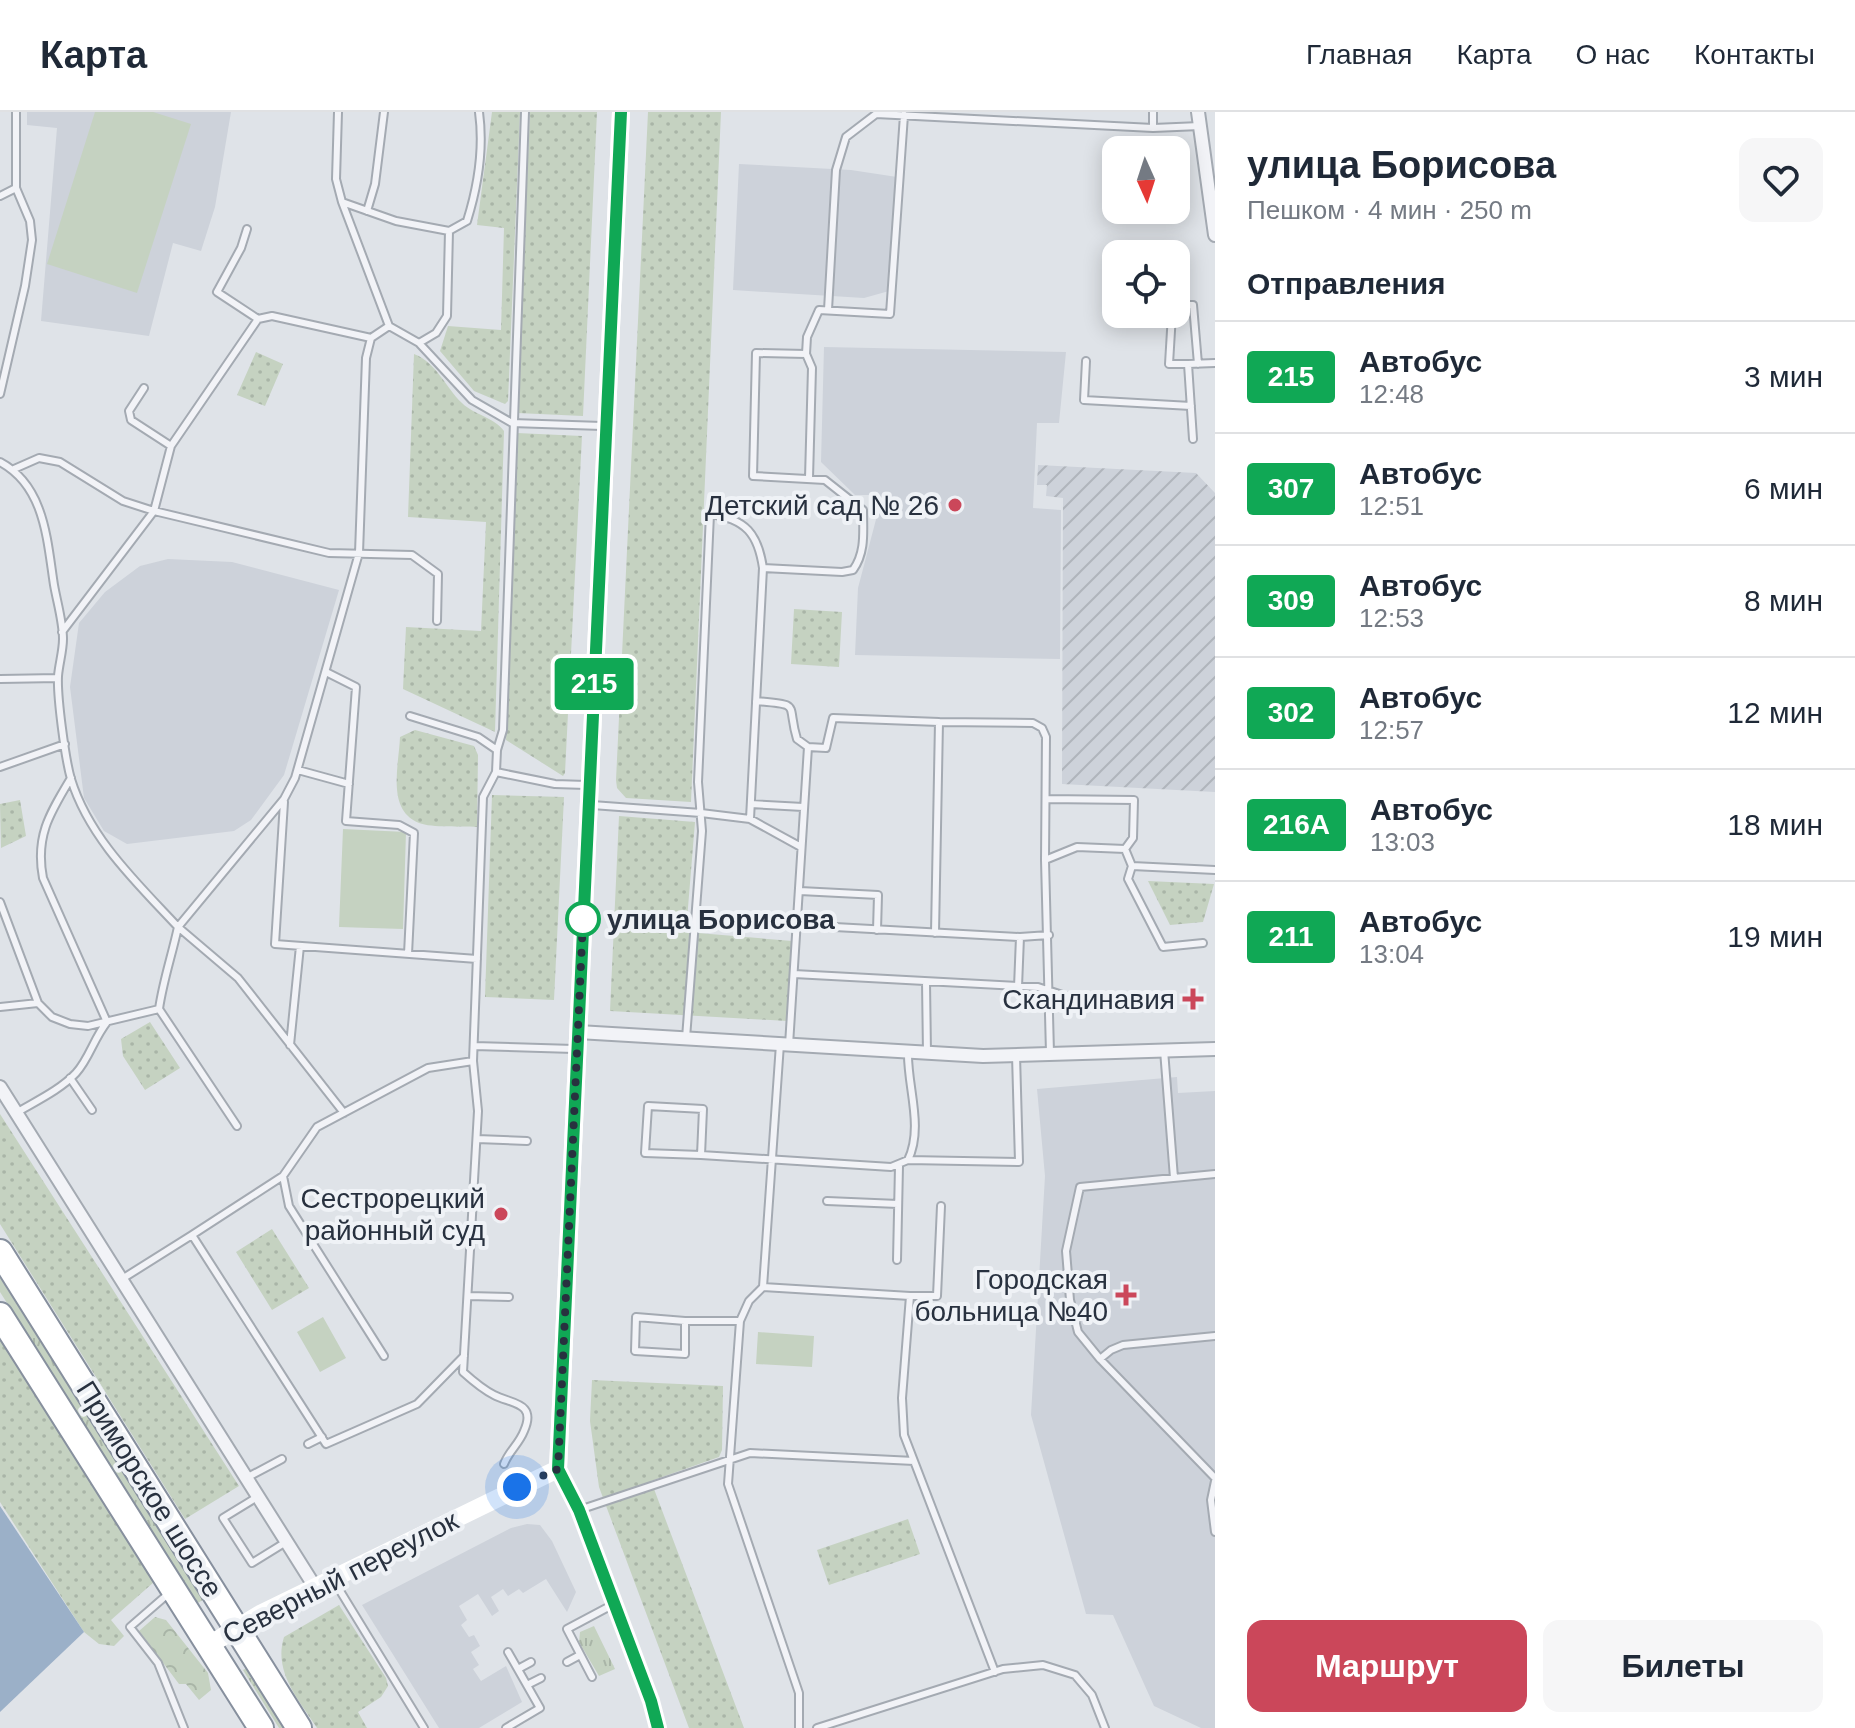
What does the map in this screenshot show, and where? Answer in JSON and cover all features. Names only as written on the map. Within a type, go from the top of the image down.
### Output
[{"type":"highway","name":"Приморское шоссе","points":[[0,1252],[299,1728]]},
{"type":"highway","name":"Приморское шоссе","points":[[0,1315],[261,1728]]},
{"type":"main road","points":[[558,1469],[621,112]]},
{"type":"main road","name":"Северный переулок","points":[[209,1645],[332,1578],[558,1469]]},
{"type":"street","points":[[1198,112],[1215,235]]},
{"type":"street","points":[[577,1040],[686,1038],[927,1053],[1016,1055],[1215,1049]]},
{"type":"street","points":[[0,1087],[315,1587]]},
{"type":"street","points":[[558,1469],[579,1510],[658,1728]]},
{"type":"lane","points":[[0,394],[25,286],[32,240],[30,221],[16,188],[16,112]]},
{"type":"lane","points":[[338,112],[336,179],[389,326],[419,343],[472,400],[512,423],[606,426]]},
{"type":"lane","points":[[367,211],[375,184],[384,112]]},
{"type":"lane","points":[[342,202],[396,221],[449,231],[467,221],[481,151],[479,112]]},
{"type":"lane","points":[[504,1464],[526,1428],[527,1417],[523,1407],[476,1385],[463,1372],[478,1111],[473,1061],[483,797],[496,772],[497,750],[503,730],[525,112]]},
{"type":"lane","points":[[1153,112],[1153,128]]},
{"type":"lane","points":[[828,310],[836,170],[846,137],[873,113],[1153,128],[1200,126]]},
{"type":"lane","points":[[809,478],[812,368],[806,354],[807,337],[819,310],[890,314],[904,115]]},
{"type":"lane","points":[[0,196],[16,188]]},
{"type":"lane","points":[[247,229],[241,248],[217,292],[258,319]]},
{"type":"lane","points":[[419,343],[436,333],[447,316],[449,231]]},
{"type":"lane","points":[[1190,305],[1193,305],[1198,364]]},
{"type":"lane","points":[[62,632],[154,511],[171,446],[258,319],[272,316],[371,338]]},
{"type":"lane","points":[[237,1126],[159,1009],[163,980],[178,927],[284,799],[298,770],[359,553],[366,358],[371,338],[389,326]]},
{"type":"lane","points":[[1171,328],[1169,364],[1215,363]]},
{"type":"lane","points":[[763,568],[853,570],[863,549],[863,510],[825,480],[753,476],[756,353],[806,354]]},
{"type":"lane","points":[[1086,361],[1084,400],[1191,406]]},
{"type":"lane","points":[[1188,364],[1193,439]]},
{"type":"lane","points":[[144,388],[129,411],[131,420],[171,446]]},
{"type":"lane","points":[[14,469],[39,458],[60,462],[123,501],[154,511],[329,553],[412,555],[438,574],[437,621]]},
{"type":"lane","points":[[0,462],[14,469],[27,484],[40,508],[46,531],[62,632],[58,678],[65,744],[78,799],[98,835],[129,874],[190,939],[238,978],[344,1113]]},
{"type":"lane","points":[[686,1038],[702,831],[698,782],[710,514],[728,516],[752,534],[760,547],[763,568],[750,819]]},
{"type":"lane","points":[[326,672],[356,687],[346,821],[399,825],[414,833],[408,954]]},
{"type":"lane","points":[[0,679],[58,678]]},
{"type":"lane","points":[[756,701],[790,707],[794,713],[797,739],[808,747],[826,748],[833,718],[1033,723],[1042,728],[1046,737],[1045,860],[1050,1054]]},
{"type":"lane","points":[[410,716],[478,737],[497,750]]},
{"type":"lane","points":[[935,933],[939,722]]},
{"type":"lane","points":[[0,767],[65,744]]},
{"type":"lane","points":[[799,1728],[799,1693],[728,1484],[728,1461],[740,1321],[749,1301],[763,1287],[772,1160],[794,974],[808,747]]},
{"type":"lane","points":[[298,770],[349,784]]},
{"type":"lane","points":[[496,772],[555,784],[589,785]]},
{"type":"lane","points":[[71,778],[46,820],[38,856],[43,878],[107,1022]]},
{"type":"lane","points":[[284,799],[275,944],[477,959]]},
{"type":"lane","points":[[1046,799],[1134,800],[1133,838],[1125,849]]},
{"type":"lane","points":[[751,804],[803,807]]},
{"type":"lane","points":[[588,805],[750,819],[801,847]]},
{"type":"lane","points":[[1045,860],[1077,847],[1125,849]]},
{"type":"lane","points":[[1125,849],[1132,866],[1128,879],[1163,947],[1203,943]]},
{"type":"lane","points":[[1132,866],[1215,870]]},
{"type":"lane","points":[[800,891],[878,895],[877,930]]},
{"type":"lane","points":[[0,902],[38,1003],[52,1017],[70,1024],[88,1026],[159,1009]]},
{"type":"lane","points":[[798,925],[1020,937],[1049,935]]},
{"type":"lane","points":[[1018,987],[1020,937]]},
{"type":"lane","points":[[290,1045],[300,946]]},
{"type":"lane","points":[[794,974],[1038,987],[1093,1005],[1123,1004]]},
{"type":"lane","points":[[926,982],[927,1053]]},
{"type":"lane","points":[[0,1007],[38,1003]]},
{"type":"lane","points":[[16,1113],[78,1072],[96,1035],[107,1022]]},
{"type":"lane","points":[[474,1046],[577,1040]]},
{"type":"lane","points":[[1164,1050],[1174,1178]]},
{"type":"lane","points":[[701,1155],[703,1109],[648,1106],[645,1153],[899,1166],[908,1160],[913,1151],[914,1094],[908,1070],[908,1052]]},
{"type":"lane","points":[[908,1160],[1019,1162],[1016,1055]]},
{"type":"lane","points":[[122,1279],[283,1176],[317,1127],[428,1068],[473,1061]]},
{"type":"lane","points":[[70,1078],[92,1110]]},
{"type":"lane","points":[[477,1139],[527,1141]]},
{"type":"lane","points":[[897,1260],[899,1166]]},
{"type":"lane","points":[[1215,1174],[1080,1187],[1066,1251],[1070,1300],[1078,1332],[1215,1480],[1211,1500],[1215,1532]]},
{"type":"lane","points":[[283,1176],[289,1206],[384,1356]]},
{"type":"lane","points":[[827,1201],[898,1204]]},
{"type":"lane","points":[[763,1287],[937,1296],[941,1206]]},
{"type":"lane","points":[[192,1235],[326,1444],[417,1404],[464,1356]]},
{"type":"lane","points":[[468,1296],[509,1297]]},
{"type":"lane","points":[[910,1296],[902,1398],[904,1435],[995,1672]]},
{"type":"lane","points":[[685,1321],[685,1354],[635,1351],[636,1317],[740,1321]]},
{"type":"lane","points":[[1100,1359],[1123,1345],[1215,1336]]},
{"type":"lane","points":[[308,1444],[322,1437]]},
{"type":"lane","points":[[579,1510],[750,1453],[914,1461]]},
{"type":"lane","points":[[248,1477],[282,1459]]},
{"type":"lane","points":[[259,1496],[223,1518],[252,1563],[287,1541]]},
{"type":"lane","points":[[332,1578],[424,1728]]},
{"type":"lane","points":[[174,1589],[130,1627],[158,1663],[184,1728]]},
{"type":"lane","points":[[592,1677],[567,1629],[614,1604]]},
{"type":"lane","points":[[561,1644],[570,1639]]},
{"type":"lane","points":[[506,1728],[540,1708],[508,1652]]},
{"type":"lane","points":[[567,1662],[580,1655]]},
{"type":"lane","points":[[518,1669],[531,1662]]},
{"type":"lane","points":[[817,1728],[995,1672],[1043,1665],[1075,1675],[1092,1695],[1105,1728]]},
{"type":"lane","points":[[527,1685],[541,1678]]},
{"type":"shaded area","points":[[27,112],[231,112],[215,207],[201,251],[173,243],[149,336],[41,321],[57,128],[27,125]]},
{"type":"shaded area","points":[[739,164],[851,170],[897,177],[889,291],[864,298],[733,290]]},
{"type":"shaded area","name":"Детский сад № 26","points":[[824,347],[1066,352],[1059,423],[1037,423],[1033,508],[1061,510],[1060,659],[855,655],[858,588],[879,508],[869,495],[855,495],[821,462]]},
{"type":"shaded area","points":[[1038,465],[1196,473],[1215,493],[1215,792],[1062,784],[1063,498],[1046,496],[1047,485],[1037,485]]},
{"type":"shaded area","points":[[168,559],[232,562],[339,590],[284,775],[251,820],[234,831],[127,844],[104,831],[84,798],[70,687],[79,623],[105,592],[140,566]]},
{"type":"shaded area","name":"Городская больница №40","points":[[1177,1077],[1178,1093],[1215,1091],[1215,1728],[1201,1728],[1154,1706],[1113,1615],[1086,1614],[1031,1415],[1045,1176],[1037,1089]]},
{"type":"shaded area","points":[[540,1525],[552,1541],[576,1592],[567,1612],[546,1579],[523,1593],[519,1589],[508,1596],[503,1589],[491,1597],[499,1611],[492,1616],[478,1594],[459,1606],[467,1620],[461,1625],[469,1637],[474,1635],[480,1646],[471,1652],[479,1665],[473,1669],[481,1681],[506,1666],[522,1702],[479,1728],[439,1728],[362,1605],[511,1528]]},
{"type":"green space","points":[[95,112],[153,112],[191,124],[137,293],[47,264]]},
{"type":"green space","points":[[492,112],[520,112],[508,401],[505,404],[474,391],[440,351],[448,326],[501,330],[504,228],[477,225]]},
{"type":"green space","points":[[530,112],[597,112],[583,416],[517,413]]},
{"type":"green space","points":[[648,112],[721,112],[691,802],[626,798],[617,788],[616,780]]},
{"type":"green space","points":[[256,352],[283,364],[265,406],[237,395]]},
{"type":"green space","points":[[414,354],[435,369],[462,403],[495,422],[504,431],[495,732],[403,689],[406,627],[481,631],[486,522],[408,517]]},
{"type":"green space","points":[[517,433],[582,436],[563,776],[506,740]]},
{"type":"green space","points":[[794,609],[842,612],[839,667],[791,664]]},
{"type":"green space","points":[[415,730],[474,746],[478,755],[477,827],[425,825],[409,817],[402,808],[397,786],[400,737]]},
{"type":"green space","points":[[492,795],[564,797],[554,1000],[485,997]]},
{"type":"green space","points":[[20,800],[26,836],[1,848],[0,804]]},
{"type":"green space","points":[[619,816],[695,822],[686,932],[792,941],[787,1021],[610,1011]]},
{"type":"green space","points":[[343,829],[406,832],[403,929],[339,927]]},
{"type":"green space","points":[[1148,881],[1214,884],[1203,922],[1170,925]]},
{"type":"green space","points":[[150,1022],[180,1068],[145,1090],[123,1056],[121,1039]]},
{"type":"green space","points":[[0,1114],[239,1486],[185,1519],[0,1224]]},
{"type":"green space","points":[[272,1229],[309,1288],[272,1310],[236,1252]]},
{"type":"green space","points":[[0,1278],[204,1599],[198,1603],[0,1292]]},
{"type":"green space","points":[[323,1317],[346,1358],[320,1372],[297,1332]]},
{"type":"green space","points":[[758,1332],[814,1336],[812,1367],[756,1364]]},
{"type":"green space","points":[[0,1340],[154,1582],[111,1620],[124,1636],[114,1646],[99,1644],[84,1632],[0,1502]]},
{"type":"green space","points":[[592,1380],[723,1386],[722,1450],[719,1457],[651,1481],[744,1728],[689,1728],[599,1487],[590,1421]]},
{"type":"green space","points":[[908,1519],[920,1554],[829,1585],[817,1550]]},
{"type":"green space","points":[[339,1605],[386,1678],[388,1686],[381,1697],[358,1712],[367,1728],[317,1728],[290,1685],[282,1662],[284,1637]]},
{"type":"green space","points":[[155,1617],[166,1620],[208,1673],[211,1690],[199,1700],[186,1684],[179,1684],[139,1631]]},
{"type":"green space","points":[[594,1626],[615,1669],[599,1676],[579,1642],[580,1632]]},
{"type":"green space","points":[[247,1668],[286,1728],[279,1728],[243,1670]]},
{"type":"water","points":[[0,1506],[84,1632],[0,1712]]},
{"type":"bus line","name":"215","points":[[621,112],[558,1469],[579,1510],[651,1701],[658,1728]]},
{"type":"place","name":"Детский сад № 26","points":[[955,505]]},
{"type":"place","name":"улица Борисова","points":[[583,919]]},
{"type":"place","name":"Скандинавия","points":[[1193,999]]},
{"type":"place","name":"Сестрорецкий районный суд","points":[[501,1214]]},
{"type":"place","name":"Городская больница №40","points":[[1126,1295]]},
{"type":"route","points":[[517,1487],[558,1469],[583,919]]}]
